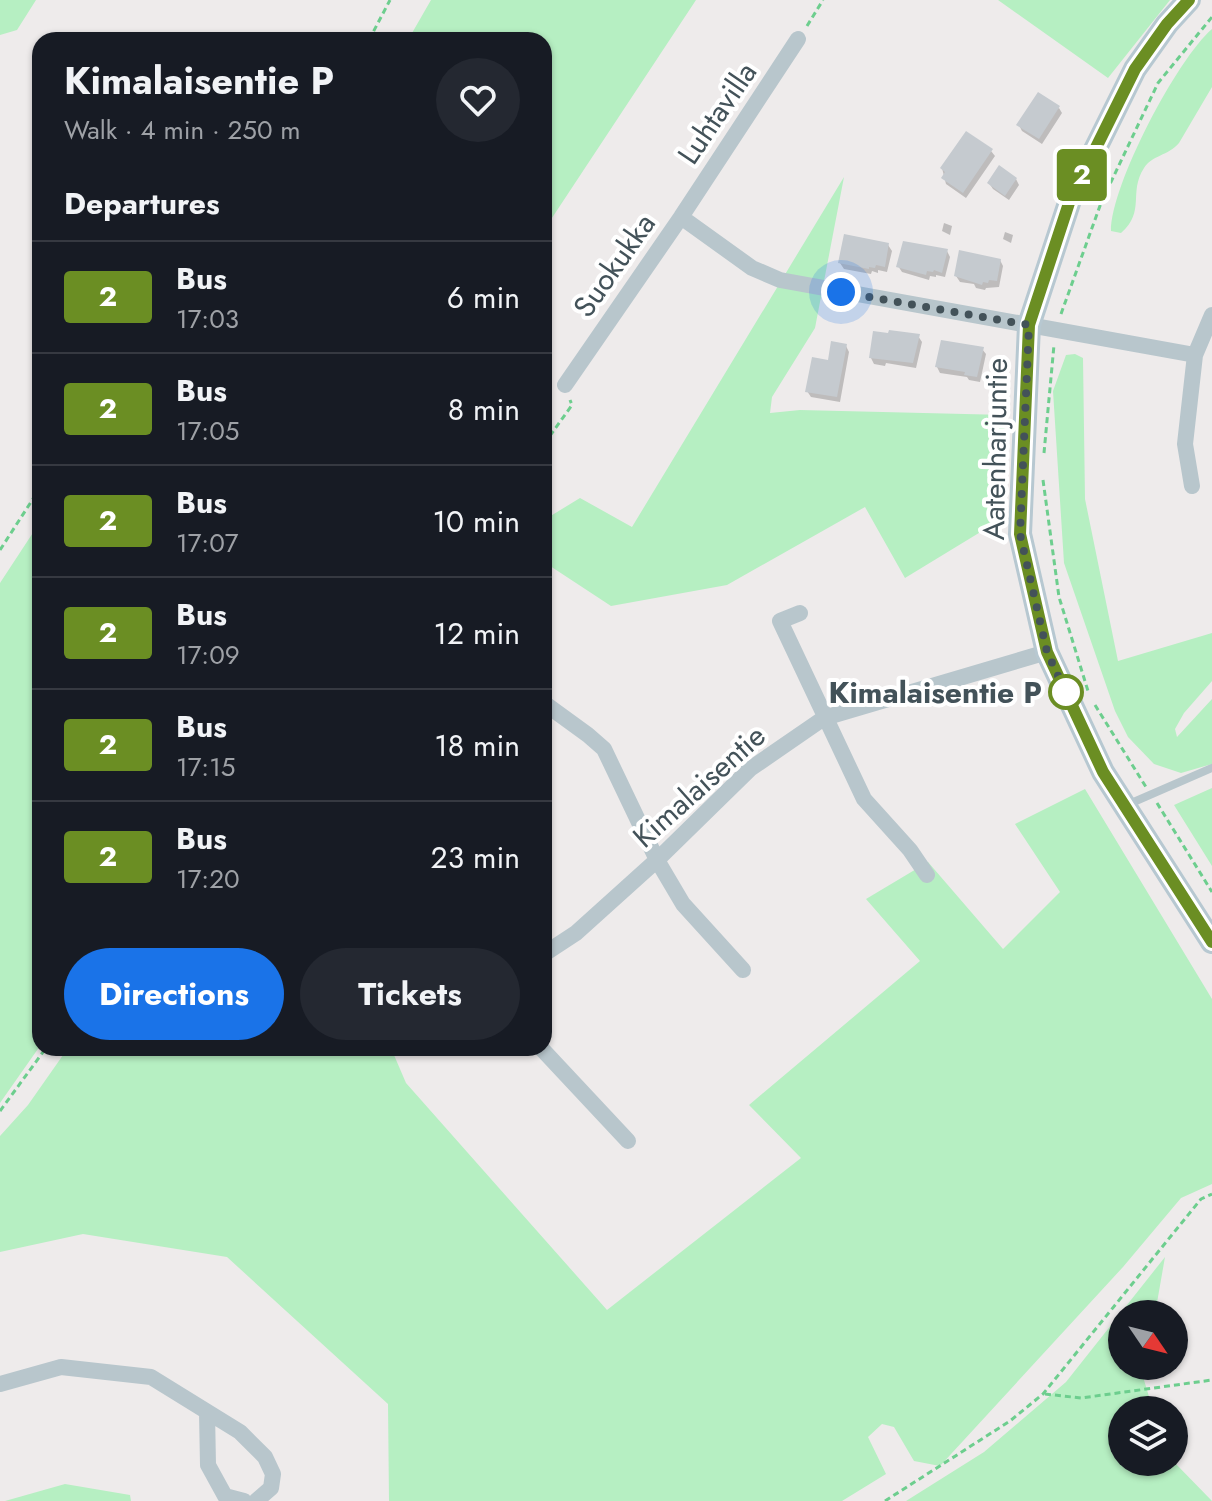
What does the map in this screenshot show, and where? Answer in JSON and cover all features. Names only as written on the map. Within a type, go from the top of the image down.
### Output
[{"type":"street","name":"Aatenharjuntie","points":[[1189,0],[1167,24],[1135,69],[1076,186],[1029,325],[1020,534],[1047,652],[1103,772],[1212,942]]},
{"type":"street","name":"Luhtavilla","points":[[681,217],[798,39]]},
{"type":"street","points":[[681,217],[752,268],[780,280],[1195,355]]},
{"type":"street","name":"Suokukka","points":[[565,385],[681,217]]},
{"type":"street","points":[[1192,486],[1185,444],[1195,355],[1212,315]]},
{"type":"street","points":[[800,613],[780,621],[824,718],[864,799],[910,850],[927,875]]},
{"type":"street","name":"Kimalaisentie","points":[[552,949],[576,933],[657,860],[750,769],[824,718],[1047,652]]},
{"type":"street","points":[[552,709],[604,749],[657,860],[683,904],[743,970]]},
{"type":"street","points":[[548,1056],[628,1141]]},
{"type":"street","points":[[0,1384],[61,1367],[151,1377],[240,1432],[265,1457],[273,1474],[271,1488],[256,1501]]},
{"type":"street","points":[[207,1412],[208,1465],[225,1496],[244,1501]]},
{"type":"lane","points":[[1125,806],[1212,768]]},
{"type":"path","points":[[373,32],[390,0]]},
{"type":"path","points":[[798,39],[823,0]]},
{"type":"path","points":[[1044,462],[1055,330],[1101,203],[1158,83],[1212,17]]},
{"type":"path","points":[[552,433],[572,405],[565,385]]},
{"type":"path","points":[[1042,477],[1059,597],[1091,698],[1212,892]]},
{"type":"path","points":[[0,550],[32,500]]},
{"type":"path","points":[[0,1111],[40,1056]]},
{"type":"path","points":[[885,1501],[1010,1421],[1043,1394],[1201,1199],[1212,1194]]},
{"type":"path","points":[[1043,1394],[1081,1398],[1212,1380]]},
{"type":"green space","points":[[0,0],[36,0],[17,30],[0,35]]},
{"type":"green space","points":[[431,0],[696,0],[552,218],[552,32],[413,32]]},
{"type":"green space","points":[[998,0],[1170,0],[1108,78]]},
{"type":"green space","points":[[1212,29],[1212,87],[1179,143],[1151,160],[1144,168],[1139,177],[1135,209],[1129,225],[1121,233],[1111,231],[1122,184],[1148,124],[1181,67]]},
{"type":"green space","points":[[844,177],[815,328],[772,397],[770,413],[800,410],[1006,415],[992,525],[905,578],[865,507],[727,585],[611,606],[552,567],[552,515],[580,498],[632,527]]},
{"type":"green space","points":[[1075,354],[1083,358],[1085,499],[1118,661],[1212,633],[1212,681],[1184,713],[1175,729],[1177,737],[1212,699],[1212,764],[1181,773],[1154,764],[1128,737],[1115,711],[1064,563],[1053,391],[1066,355]]},
{"type":"green space","points":[[32,534],[33,1056],[0,1103],[0,583]]},
{"type":"green space","points":[[1212,788],[1212,866],[1174,805]]},
{"type":"green space","points":[[1085,789],[1212,999],[1212,1184],[1181,1198],[1123,1267],[940,1466],[914,1461],[894,1427],[882,1424],[868,1437],[886,1474],[842,1501],[389,1501],[388,1404],[227,1257],[83,1234],[0,1252],[0,1136],[28,1105],[62,1056],[394,1056],[406,1083],[607,1310],[801,1158],[749,1105],[920,961],[866,899],[928,862],[1003,949],[1060,892],[1015,824]]},
{"type":"green space","points":[[1165,1257],[1157,1300],[1131,1300]]},
{"type":"green space","points":[[1108,1329],[1108,1380],[1144,1380],[1149,1396],[1108,1396],[1108,1476],[1188,1476],[1212,1501],[906,1501],[984,1452],[1066,1382]]},
{"type":"green space","points":[[65,1484],[130,1495],[131,1501],[5,1501]]},
{"type":"building","points":[[1038,92],[1060,106],[1039,139],[1016,125]]},
{"type":"building","points":[[966,131],[993,149],[963,193],[941,178],[945,172],[940,168]]},
{"type":"building","points":[[999,165],[1017,178],[1005,196],[987,183]]},
{"type":"building","points":[[844,234],[889,243],[885,267],[876,265],[869,269],[838,263]]},
{"type":"building","points":[[903,241],[948,249],[942,273],[934,270],[927,271],[926,275],[896,267]]},
{"type":"building","points":[[959,250],[1001,259],[997,281],[989,280],[982,285],[954,276]]},
{"type":"building","points":[[889,330],[920,334],[913,363],[869,358],[873,331],[888,333]]},
{"type":"building","points":[[941,340],[984,347],[977,377],[935,367]]},
{"type":"building","points":[[831,341],[847,344],[837,397],[805,392],[812,357],[828,360]]},
{"type":"bus line","name":"2","points":[[1189,0],[1167,24],[1135,69],[1070,200],[1029,325],[1020,534],[1047,652],[1103,772],[1212,942]]},
{"type":"place","name":"Kimalaisentie P","points":[[1066,692]]},
{"type":"route","points":[[841,292],[1029,325],[1020,534],[1047,652],[1067,695],[1066,692]]}]
